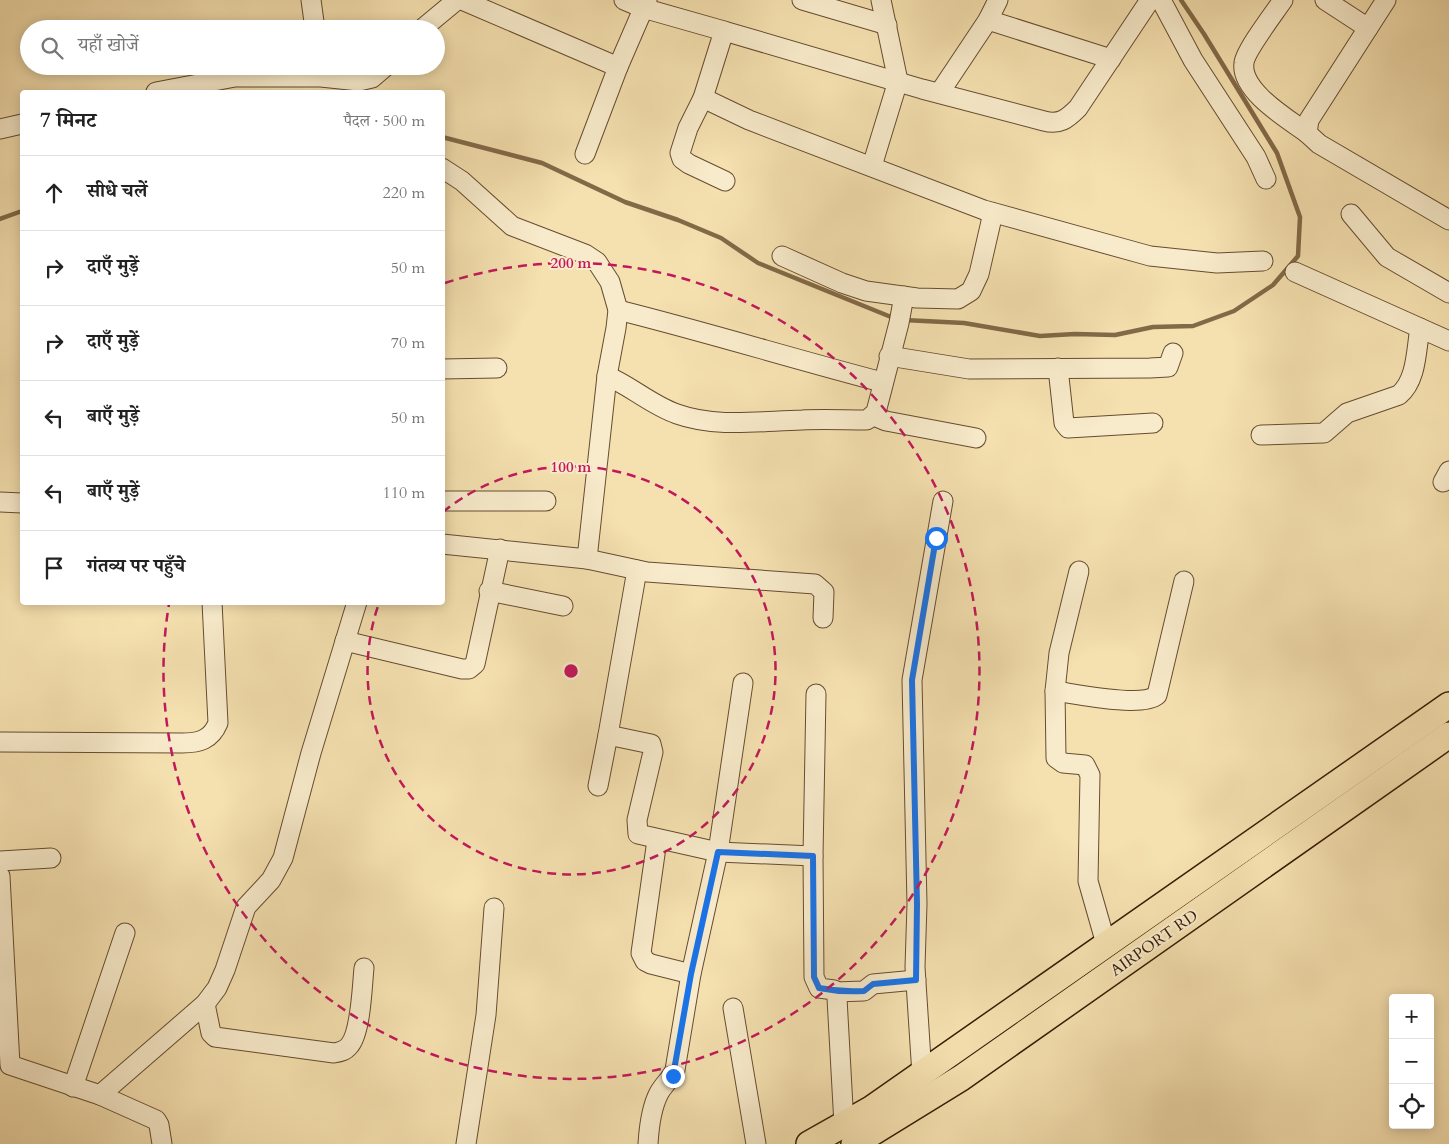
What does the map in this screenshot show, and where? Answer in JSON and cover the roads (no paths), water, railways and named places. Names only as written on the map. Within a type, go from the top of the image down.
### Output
[{"type":"main road","points":[[809,1144],[849,1135],[922,1075],[1449,705]]},
{"type":"main road","name":"AIRPORT RD","points":[[849,1135],[961,1078],[1449,735]]},
{"type":"street","points":[[311,0],[313,20]]},
{"type":"street","points":[[433,20],[457,0]]},
{"type":"street","points":[[462,0],[618,67]]},
{"type":"street","points":[[624,0],[645,4],[724,31],[898,81],[1044,121],[1059,123],[1067,119],[1078,108],[1150,0]]},
{"type":"street","points":[[802,0],[888,25]]},
{"type":"street","points":[[872,166],[898,81],[888,25],[881,0]]},
{"type":"street","points":[[940,92],[988,20],[998,0]]},
{"type":"street","points":[[1161,0],[1193,60],[1256,157],[1266,179]]},
{"type":"street","points":[[1283,0],[1247,56],[1244,69],[1247,78],[1256,92],[1269,106],[1319,144],[1449,220]]},
{"type":"street","points":[[1325,0],[1368,28]]},
{"type":"street","points":[[1307,133],[1308,120],[1386,0]]},
{"type":"street","points":[[585,154],[618,67],[645,4]]},
{"type":"street","points":[[988,20],[1111,59]]},
{"type":"street","points":[[724,31],[703,98],[688,128],[680,153],[682,159],[689,164],[725,181]]},
{"type":"street","points":[[167,90],[235,77],[269,75]]},
{"type":"street","points":[[337,75],[366,80],[373,75]]},
{"type":"street","points":[[703,98],[765,126],[993,213],[1150,256],[1209,262],[1263,261]]},
{"type":"street","points":[[0,129],[20,124]]},
{"type":"street","points":[[445,170],[462,181],[512,226],[585,254],[597,262],[610,282],[618,310],[606,376],[587,559]]},
{"type":"street","points":[[782,256],[852,287],[903,299],[951,300],[970,291],[979,274],[993,213]]},
{"type":"street","points":[[1351,214],[1386,257],[1449,293]]},
{"type":"street","points":[[1295,272],[1449,341]]},
{"type":"street","points":[[874,416],[889,356],[900,323],[903,299]]},
{"type":"street","points":[[618,310],[687,327],[798,360],[882,382]]},
{"type":"street","points":[[1261,435],[1324,433],[1346,413],[1399,395],[1408,386],[1411,378],[1420,328]]},
{"type":"street","points":[[889,356],[955,368],[1165,367],[1170,364],[1173,353]]},
{"type":"street","points":[[445,369],[497,368]]},
{"type":"street","points":[[1058,368],[1064,423],[1068,428],[1153,423]]},
{"type":"street","points":[[606,376],[678,414],[718,421],[866,420],[874,416],[886,421],[976,438]]},
{"type":"street","points":[[445,501],[546,501]]},
{"type":"street","points":[[0,502],[20,503]]},
{"type":"street","points":[[922,1075],[916,980],[917,904],[912,680],[943,502]]},
{"type":"street","points":[[445,544],[587,559],[637,570],[815,584],[824,592],[823,618]]},
{"type":"street","points":[[345,641],[469,669],[475,664],[489,591],[500,549]]},
{"type":"street","points":[[598,786],[637,570]]},
{"type":"street","points":[[1079,570],[1059,653],[1055,691],[1056,758],[1063,763],[1085,766],[1090,775],[1088,881],[1106,944]]},
{"type":"street","points":[[1055,691],[1109,698],[1138,700],[1154,698],[1160,689],[1184,581]]},
{"type":"street","points":[[489,591],[563,606]]},
{"type":"street","points":[[0,742],[196,743],[206,739],[214,731],[218,723],[212,605]]},
{"type":"street","points":[[100,1095],[206,1004],[217,988],[246,907],[271,880],[283,858],[311,753],[356,605]]},
{"type":"street","points":[[648,1144],[655,1103],[663,1086],[670,1080],[675,1070],[691,974],[718,852],[743,683]]},
{"type":"street","points":[[816,694],[813,856],[814,977],[819,988],[831,989],[835,992],[864,991],[873,984],[916,980]]},
{"type":"street","points":[[608,735],[646,741],[653,748],[652,761],[636,829],[641,836],[718,852],[813,856]]},
{"type":"street","points":[[657,840],[641,953],[645,961],[650,964],[691,974]]},
{"type":"street","points":[[0,861],[51,858]]},
{"type":"street","points":[[0,876],[5,1063],[100,1095],[156,1120],[160,1124],[162,1144]]},
{"type":"street","points":[[466,1144],[486,1015],[494,908]]},
{"type":"street","points":[[73,1087],[125,934]]},
{"type":"street","points":[[206,1004],[211,1033],[218,1038],[334,1053],[350,1046],[356,1033],[364,968]]},
{"type":"street","points":[[835,992],[849,1135]]},
{"type":"street","points":[[733,1008],[756,1144]]},
{"type":"waterway","points":[[904,320],[964,323],[1040,336],[1075,334],[1115,335],[1153,327],[1193,326],[1234,311],[1273,285],[1298,256],[1300,217],[1277,153],[1181,0]]},
{"type":"waterway","points":[[445,138],[542,163],[625,202],[678,220],[721,238],[758,263],[896,319]]},
{"type":"waterway","points":[[0,219],[20,212]]}]
